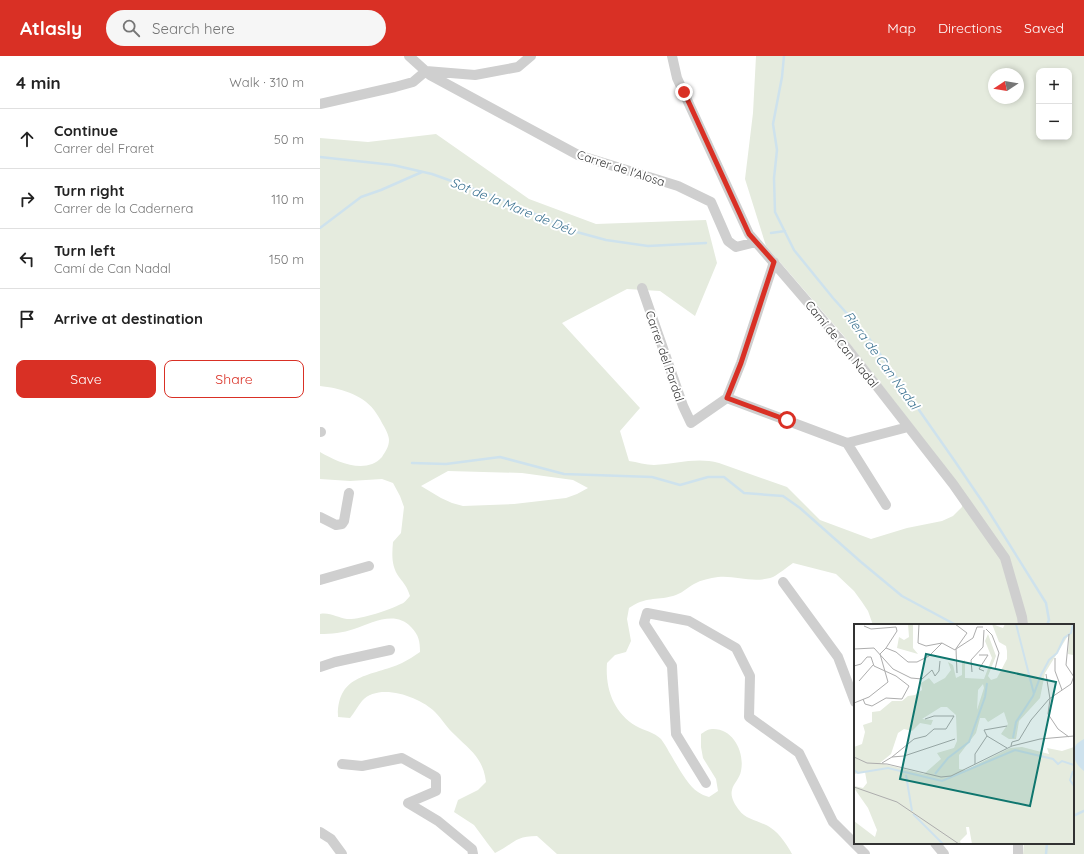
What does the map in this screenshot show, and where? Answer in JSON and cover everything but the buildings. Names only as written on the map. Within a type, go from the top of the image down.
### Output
[{"type":"street","name":"Carrer de l'Alosa","points":[[409,56],[430,75],[578,156],[678,186],[711,202],[728,241],[736,246],[756,242]]},
{"type":"street","points":[[320,104],[395,88],[413,82],[426,71],[475,75],[518,67],[531,56]]},
{"type":"street","name":"Camí de Can Nadal","points":[[672,56],[677,78],[749,234],[847,348],[953,484],[1005,558],[1022,617],[1022,624]]},
{"type":"street","points":[[774,262],[741,363],[727,398],[847,443],[908,427]]},
{"type":"street","name":"Carrer del Pardal","points":[[642,288],[683,406],[691,423],[727,398]]},
{"type":"street","points":[[847,443],[886,505]]},
{"type":"street","points":[[320,517],[336,525],[342,524],[344,521],[349,493]]},
{"type":"street","points":[[320,580],[369,566]]},
{"type":"street","points":[[783,582],[838,657],[854,699]]},
{"type":"street","points":[[706,783],[676,734],[672,666],[644,623],[647,613],[689,621],[736,648],[750,676],[749,717],[799,753],[832,822],[854,843]]},
{"type":"street","points":[[320,668],[336,662],[390,650]]},
{"type":"street","points":[[342,764],[362,766],[402,758],[436,777],[436,791],[408,803],[438,821],[472,849],[473,854]]},
{"type":"street","points":[[320,832],[330,839],[342,854]]},
{"type":"street","points":[[855,844],[866,854]]},
{"type":"street","points":[[936,844],[944,854]]},
{"type":"shaded area","points":[[756,56],[1084,56],[1084,854],[1023,854],[1024,844],[1074,844],[1074,624],[873,624],[868,611],[854,591],[836,574],[793,563],[775,576],[766,579],[752,580],[725,577],[712,578],[703,580],[676,595],[646,600],[635,604],[629,608],[627,619],[631,641],[626,652],[615,655],[607,663],[609,691],[617,707],[628,721],[661,739],[678,768],[698,792],[709,797],[718,791],[716,779],[703,758],[701,734],[712,729],[719,730],[726,732],[736,742],[742,764],[740,774],[732,790],[732,798],[734,803],[746,816],[774,830],[792,854],[557,854],[537,836],[523,837],[495,853],[474,825],[454,812],[458,800],[478,790],[486,782],[482,767],[471,751],[435,712],[420,701],[389,692],[369,695],[362,701],[350,718],[338,717],[339,703],[343,692],[350,684],[358,679],[402,663],[420,652],[420,648],[414,630],[405,622],[398,619],[383,619],[346,631],[320,634],[320,614],[327,614],[347,619],[359,618],[382,612],[404,603],[410,596],[405,585],[396,573],[393,560],[393,542],[401,533],[404,507],[393,483],[382,479],[350,481],[320,479],[320,452],[343,463],[360,466],[368,465],[382,457],[388,447],[389,440],[387,432],[369,404],[357,396],[342,390],[320,386],[320,138],[368,142],[436,134],[529,199],[596,224],[706,220],[717,263],[695,316],[660,291],[627,289],[562,323],[640,408],[620,431],[629,461],[648,465],[694,461],[711,461],[719,463],[787,487],[820,520],[871,539],[907,528],[942,521],[953,516],[962,507],[961,494],[952,476],[843,335],[766,246],[745,179],[753,113]],"holes":[[[448,471],[522,473],[573,480],[588,488],[566,498],[514,504],[463,506],[441,498],[421,486]]]},
{"type":"water","points":[[1084,739],[1084,771],[1075,760],[1074,756],[1074,748]]},
{"type":"waterway","name":"Riera de Can Nadal","points":[[784,56],[782,77],[773,124],[777,150],[774,178],[775,212],[794,250],[833,298],[868,337],[986,507],[1046,603],[1049,620],[1047,624]]},
{"type":"waterway","name":"Sot de la Mare de Déu","points":[[320,157],[393,165],[432,174],[499,198],[573,231],[606,240],[648,246],[706,243]]},
{"type":"waterway","points":[[320,228],[361,197],[422,172]]},
{"type":"waterway","name":"Sot de la Mare de Déu","points":[[771,233],[785,231]]},
{"type":"waterway","points":[[412,463],[446,464],[500,457],[564,474],[652,477],[680,485],[708,477],[724,477],[744,493],[783,496],[800,508],[902,596],[954,624]]},
{"type":"waterway","points":[[1074,816],[1084,811]]},
{"type":"waterway","points":[[1046,854],[1047,844]]},
{"type":"route","points":[[684,92],[749,234],[774,262],[741,363],[727,398],[787,420]]}]
